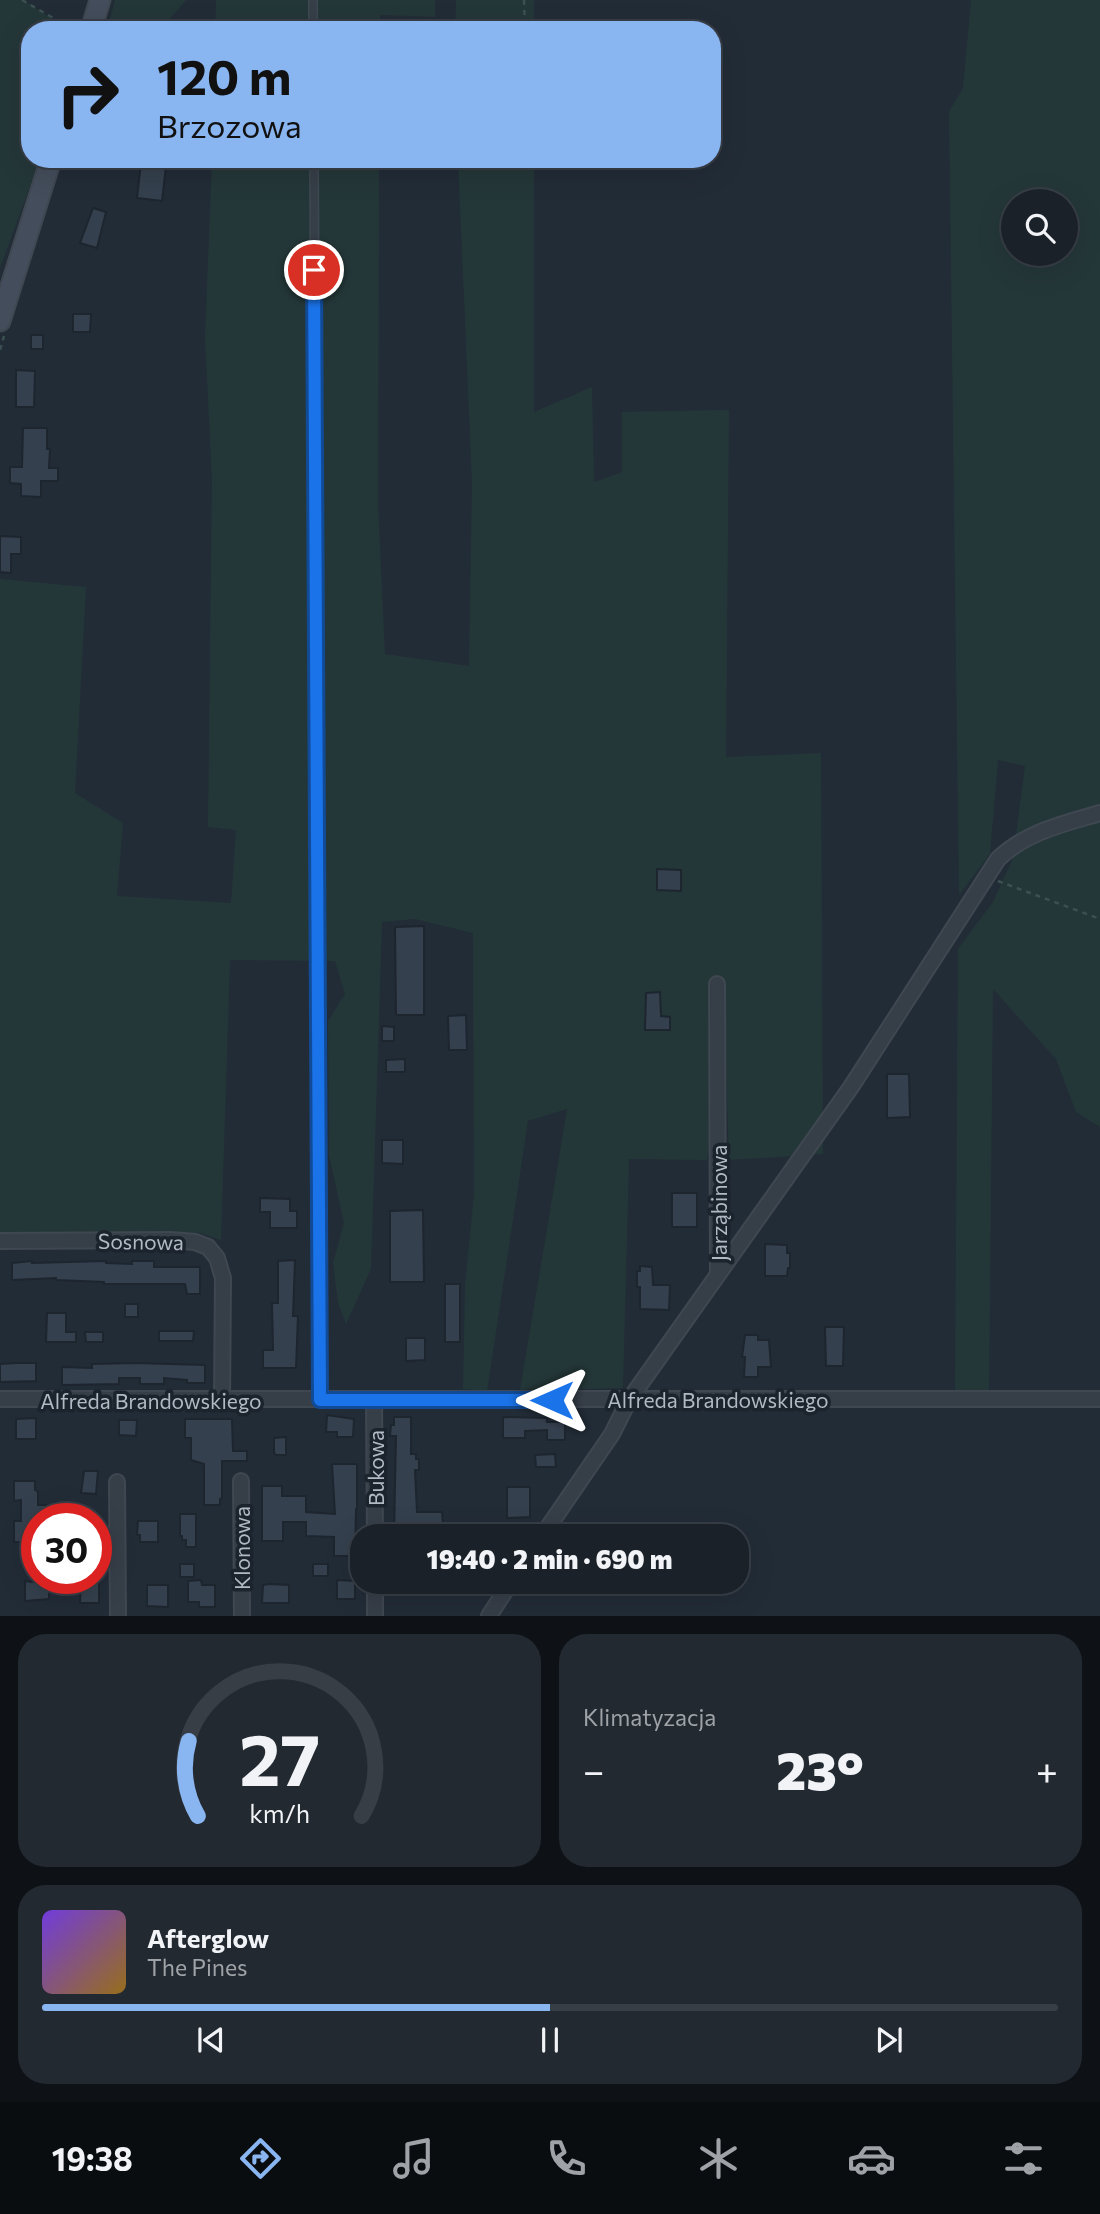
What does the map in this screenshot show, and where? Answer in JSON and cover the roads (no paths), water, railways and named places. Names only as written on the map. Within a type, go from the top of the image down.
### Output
[{"type":"street","points":[[94,21],[100,0]]},
{"type":"street","points":[[0,321],[48,168]]},
{"type":"street","points":[[718,1274],[851,1087],[986,875],[1011,846],[1028,837],[1100,813]]},
{"type":"street","name":"Jarząbinowa","points":[[550,1524],[612,1434],[629,1400],[718,1274],[717,984]]},
{"type":"street","name":"Sosnowa","points":[[0,1241],[171,1240],[195,1242],[208,1247],[217,1258],[223,1278],[222,1400]]},
{"type":"street","name":"Alfreda Brandowskiego","points":[[0,1399],[1100,1399]]},
{"type":"street","name":"Bukowa","points":[[374,1400],[375,1524]]},
{"type":"street","name":"Klonowa","points":[[241,1481],[242,1615]]},
{"type":"street","points":[[117,1482],[118,1615]]},
{"type":"street","points":[[375,1594],[375,1615]]},
{"type":"street","points":[[489,1615],[503,1594]]},
{"type":"lane","points":[[313,0],[313,21]]},
{"type":"lane","points":[[313,168],[320,1400]]}]
